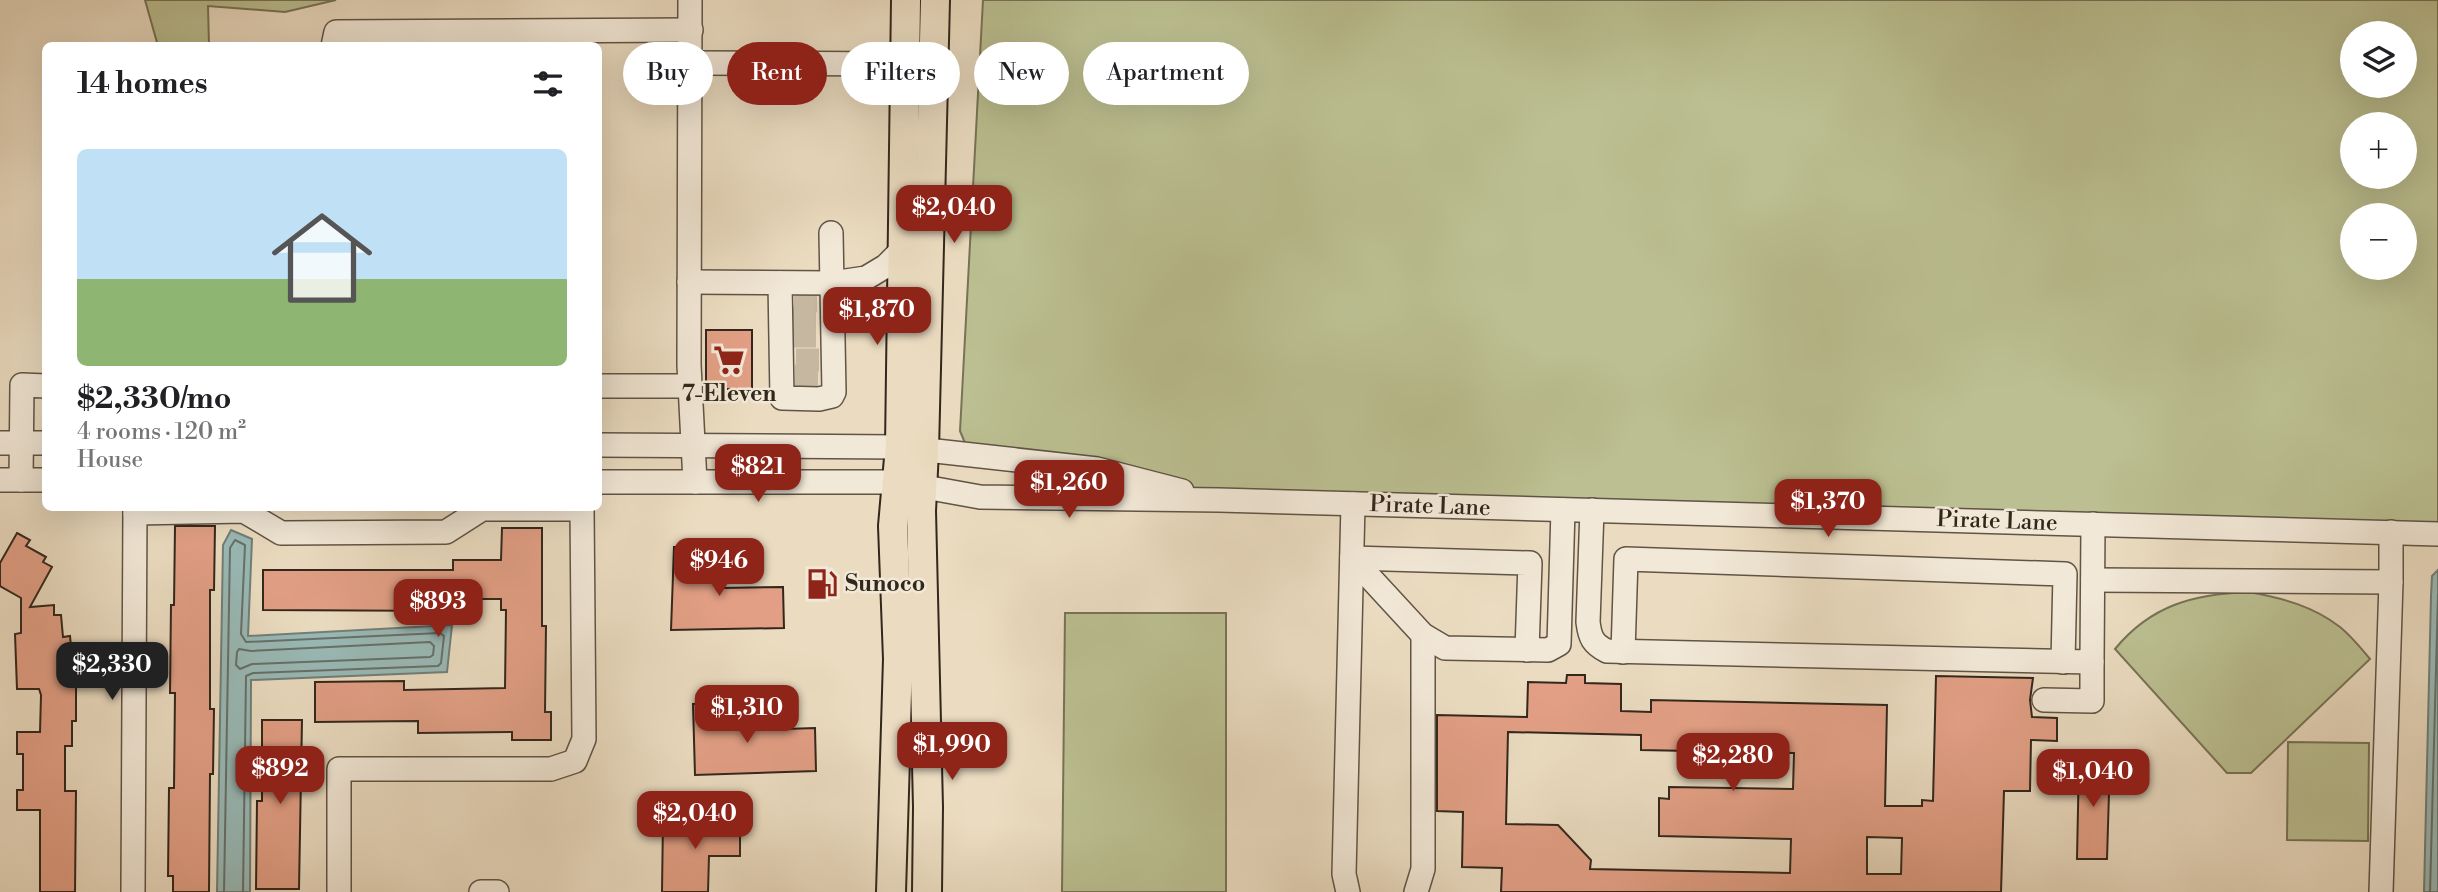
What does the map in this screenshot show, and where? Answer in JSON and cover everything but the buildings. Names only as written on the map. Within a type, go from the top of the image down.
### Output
[{"type":"main road","points":[[905,42],[906,0]]},
{"type":"main road","points":[[927,892],[928,807],[909,484],[935,0]]},
{"type":"main road","points":[[905,105],[903,249],[912,449]]},
{"type":"main road","points":[[891,892],[898,659],[893,526],[909,484]]},
{"type":"street","points":[[690,0],[691,42]]},
{"type":"street","points":[[335,39],[500,38],[691,30]]},
{"type":"street","points":[[713,63],[841,64]]},
{"type":"street","points":[[691,105],[690,386],[695,482]]},
{"type":"street","points":[[786,314],[788,368],[782,398],[819,399],[832,396],[828,367],[831,233]]},
{"type":"street","points":[[689,282],[786,314],[829,313],[866,278],[886,266],[903,249]]},
{"type":"street","points":[[42,386],[22,385],[11,443],[10,480],[42,480]]},
{"type":"street","points":[[602,386],[690,386]]},
{"type":"street","points":[[11,443],[42,443]]},
{"type":"street","name":"Pirate Lane","points":[[602,445],[912,449],[1097,469],[1219,500]]},
{"type":"street","name":"Pirate Lane","points":[[602,482],[909,484],[980,497],[1219,500],[2438,534]]},
{"type":"street","points":[[1348,892],[1343,874],[1353,504]]},
{"type":"street","points":[[1352,558],[1423,635],[1445,648],[1548,650],[1559,644],[1563,510]]},
{"type":"street","points":[[1592,510],[1588,622],[1590,636],[1595,645],[1607,651],[2092,662]]},
{"type":"street","points":[[133,892],[135,511]]},
{"type":"street","points":[[244,511],[281,533],[446,533],[479,511]]},
{"type":"street","points":[[339,892],[339,769],[551,769],[575,761],[584,738],[582,511]]},
{"type":"street","points":[[2044,700],[2092,701],[2093,524]]},
{"type":"street","points":[[2381,892],[2391,533]]},
{"type":"street","points":[[1352,558],[1530,563],[1527,650]]},
{"type":"street","points":[[1623,652],[1626,559],[2065,574],[2063,662]]},
{"type":"street","points":[[2093,580],[2391,582]]},
{"type":"street","points":[[1416,892],[1423,869],[1423,635]]},
{"type":"street","points":[[481,892],[497,892]]},
{"type":"green space","points":[[145,0],[336,0],[285,12],[208,6],[209,42],[157,42]]},
{"type":"green space","points":[[983,0],[2438,0],[2438,533],[1219,500],[970,455],[960,431],[977,105],[1069,105],[1069,42],[981,42]]},
{"type":"green space","points":[[2249,592],[2285,600],[2330,620],[2356,642],[2370,659],[2251,773],[2227,773],[2115,649],[2143,622],[2175,605],[2192,599]]},
{"type":"green space","points":[[1065,613],[1226,613],[1226,892],[1062,892]]},
{"type":"green space","points":[[2288,742],[2369,743],[2368,841],[2287,840]]},
{"type":"water","points":[[231,530],[252,539],[248,636],[452,625],[447,672],[251,680],[250,892],[217,892],[223,545]]},
{"type":"water","points":[[2438,570],[2438,892],[2424,892],[2431,596],[2432,576]]},
{"type":"tunnel","points":[[794,301],[824,301]]},
{"type":"tunnel","points":[[793,318],[823,318]]},
{"type":"tunnel","points":[[793,336],[824,336]]},
{"type":"tunnel","points":[[796,360],[823,360]]},
{"type":"tunnel","points":[[795,376],[823,376]]},
{"type":"place","name":"7-Eleven","points":[[729,360]]},
{"type":"place","name":"Sunoco","points":[[822,584]]}]
